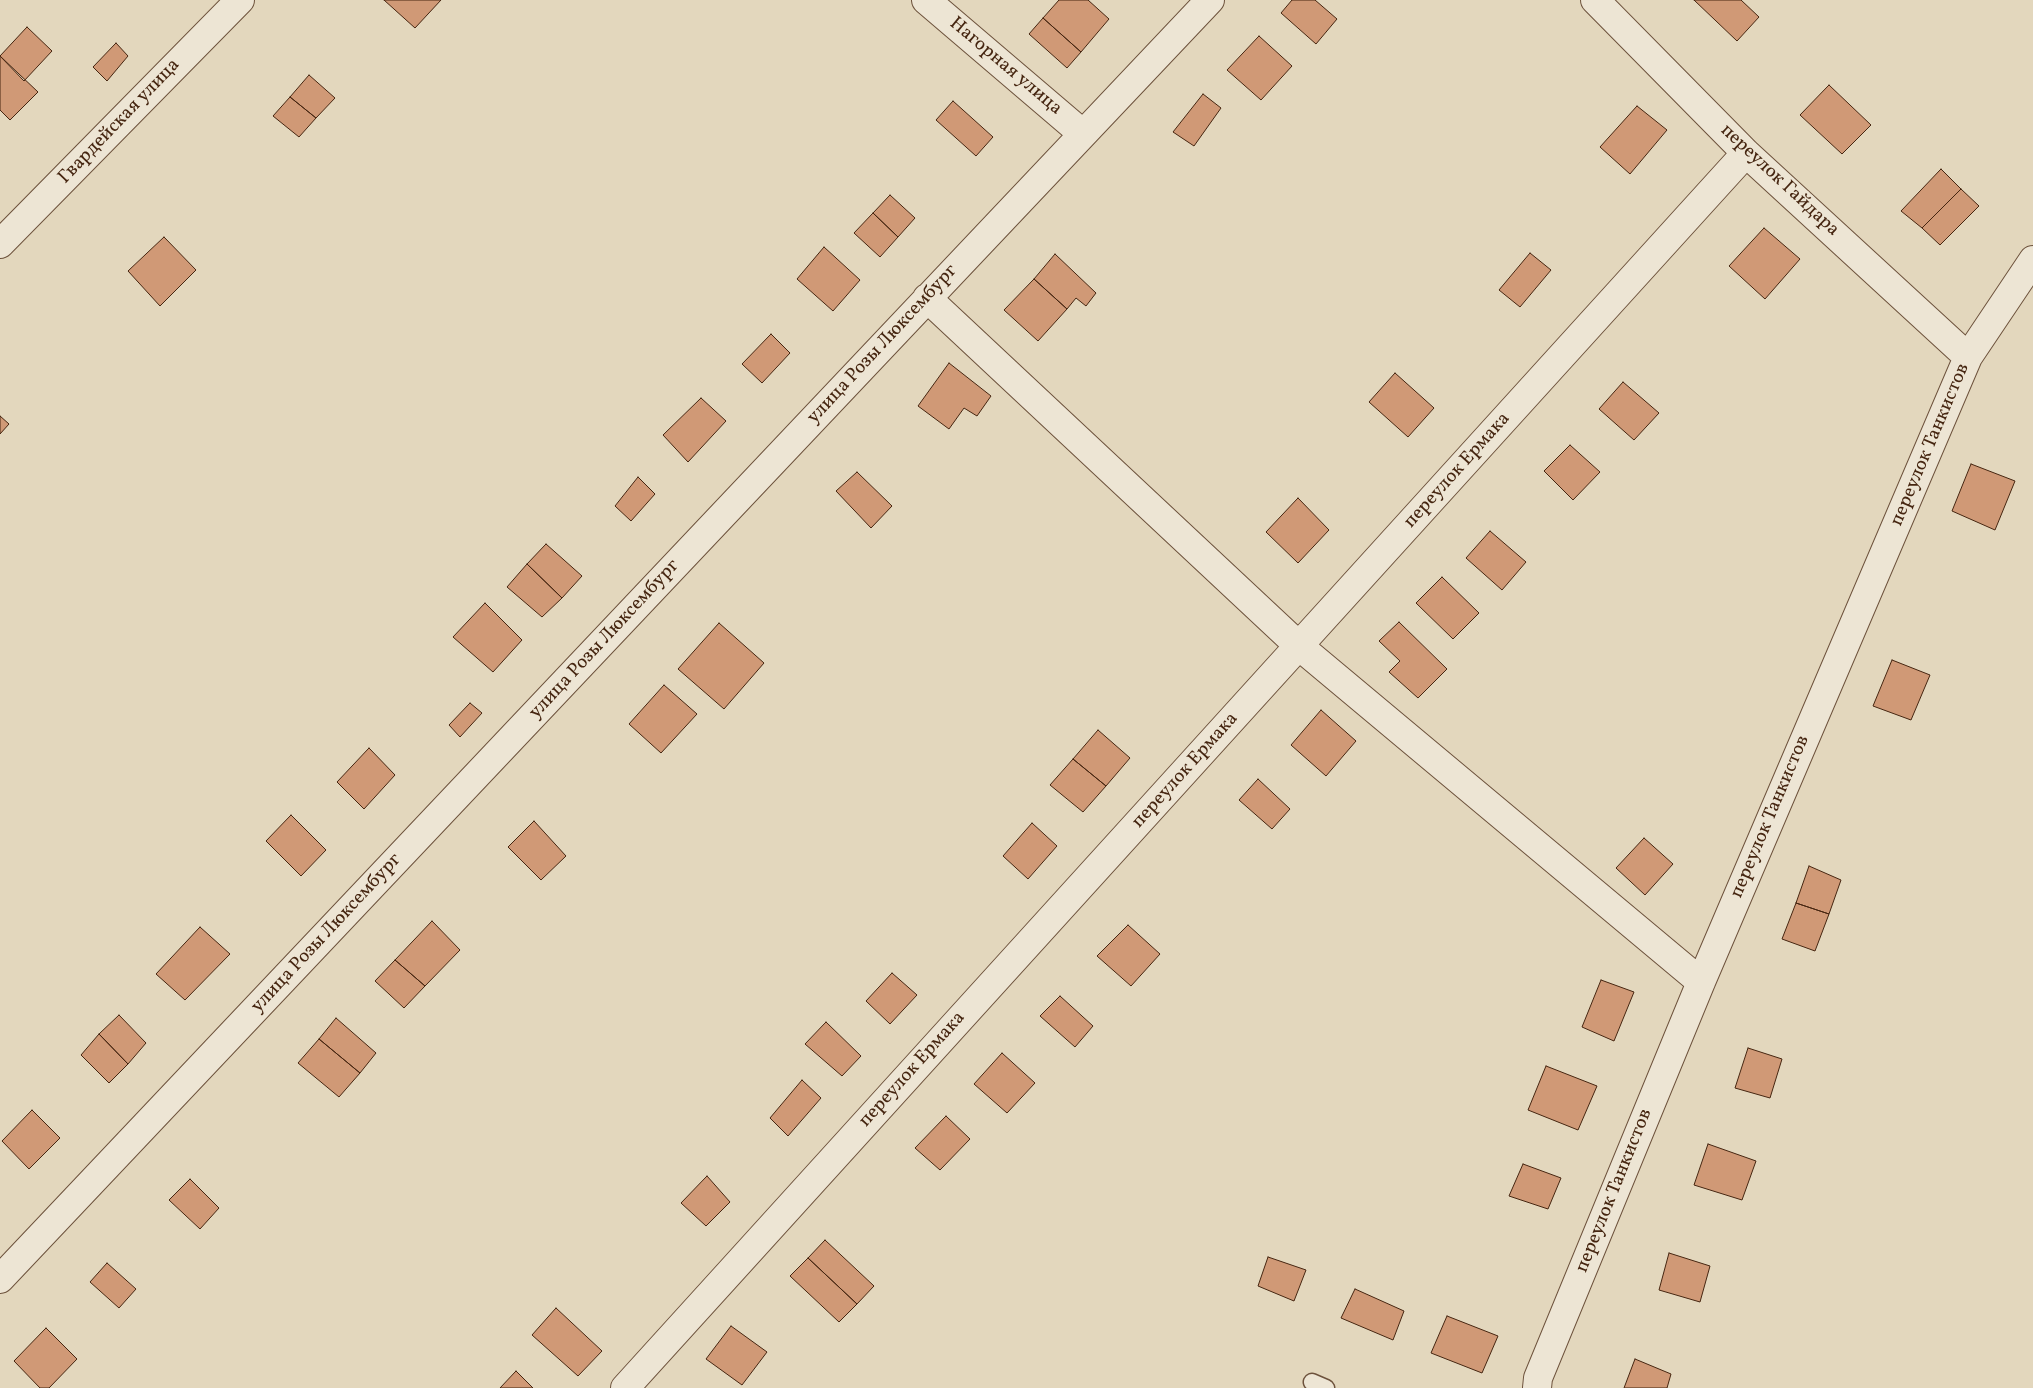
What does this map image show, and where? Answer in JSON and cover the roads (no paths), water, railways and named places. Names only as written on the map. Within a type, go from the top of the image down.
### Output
[{"type":"street","name":"Гвардейская улица","points":[[0,244],[240,0]]},
{"type":"street","name":"Нагорная улица","points":[[926,0],[1083,134]]},
{"type":"street","name":"улица Розы Люксембург","points":[[0,1279],[1210,0]]},
{"type":"street","name":"переулок Гайдара","points":[[1595,0],[1746,153],[1968,357]]},
{"type":"street","name":"переулок Ермака","points":[[625,1388],[1746,153]]},
{"type":"street","name":"переулок Танкистов","points":[[1538,1388],[1538,1378],[1701,982],[1968,357],[2033,260]]},
{"type":"street","points":[[927,298],[1299,646],[1701,982]]}]
